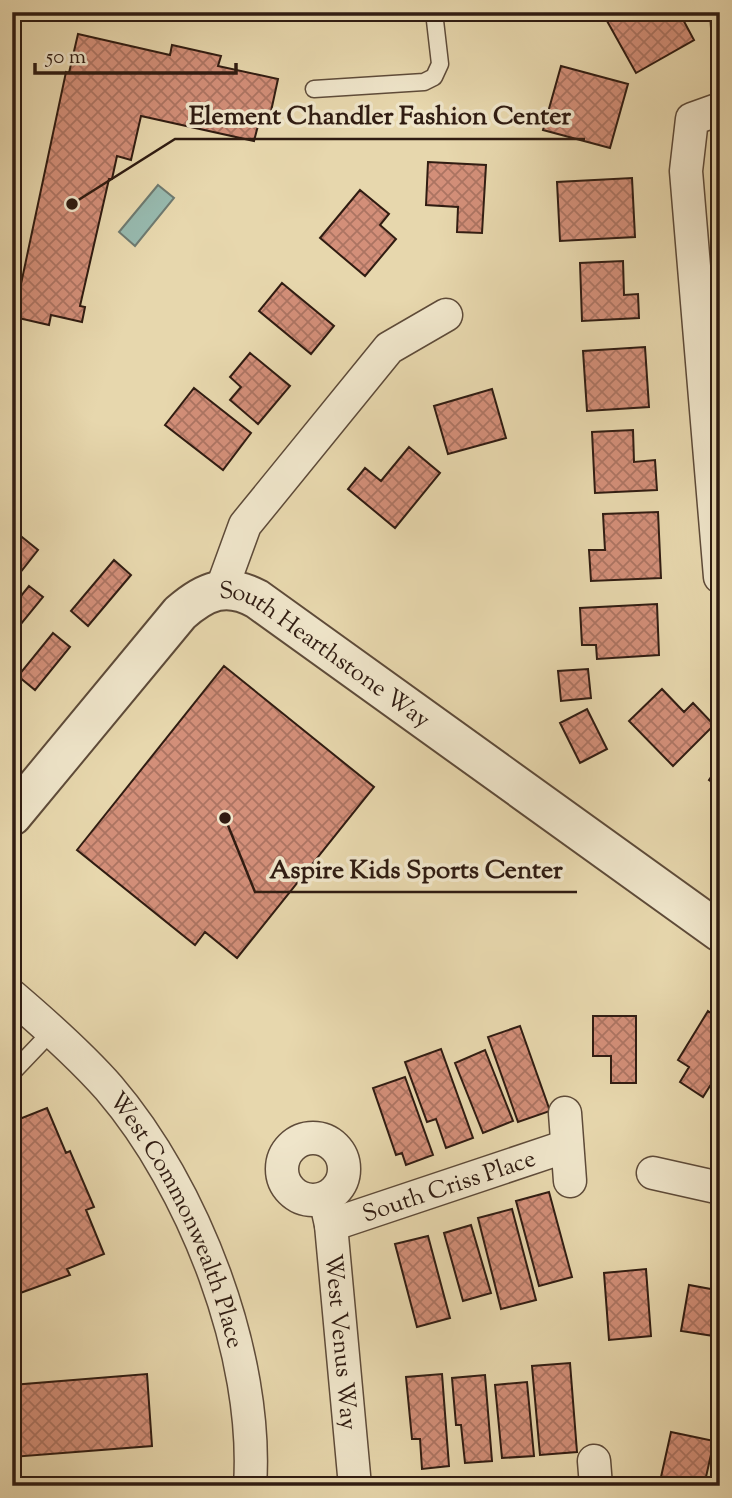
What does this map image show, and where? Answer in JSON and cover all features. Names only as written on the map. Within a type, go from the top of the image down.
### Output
[{"type":"street","points":[[706,114],[686,171],[720,577]]},
{"type":"street","name":"South Hearthstone Way","points":[[446,315],[389,348],[245,525],[222,588],[257,599],[720,932]]},
{"type":"street","points":[[12,817],[180,614],[198,597],[222,588]]},
{"type":"street","name":"West Commonwealth Place","points":[[12,996],[53,1030],[110,1090],[144,1137],[172,1183],[200,1240],[223,1298],[246,1387],[252,1441],[250,1486]]},
{"type":"street","points":[[565,1113],[569,1181]]},
{"type":"street","name":"South Criss Place","points":[[328,1212],[567,1146]]},
{"type":"street","points":[[653,1173],[720,1188]]},
{"type":"street","name":"West Venus Way","points":[[328,1212],[355,1486]]},
{"type":"lane","points":[[314,89],[424,82],[434,77],[440,64],[434,12]]},
{"type":"lane","points":[[12,1073],[53,1030]]},
{"type":"water","points":[[158,185],[174,198],[135,246],[119,232]]},
{"type":"building","points":[[602,12],[679,12],[694,40],[636,73]]},
{"type":"building","points":[[710,12],[720,12],[720,44],[712,45]]},
{"type":"building","points":[[78,34],[170,55],[172,45],[221,56],[218,66],[278,79],[270,116],[261,114],[254,141],[141,116],[131,160],[117,156],[112,179],[109,179],[80,306],[85,307],[82,322],[51,315],[49,325],[14,317],[66,72],[69,73]]},
{"type":"building","points":[[561,66],[628,84],[610,148],[543,130]]},
{"type":"building","points":[[428,162],[486,165],[482,233],[457,232],[458,207],[426,205]]},
{"type":"building","points":[[632,178],[635,237],[560,241],[557,182]]},
{"type":"building","points":[[360,190],[389,214],[380,225],[396,239],[365,276],[320,238]]},
{"type":"building","points":[[623,261],[624,295],[638,294],[639,318],[582,321],[580,263]]},
{"type":"building","points":[[282,283],[334,326],[311,354],[259,311]]},
{"type":"building","points":[[645,347],[649,407],[587,411],[583,351]]},
{"type":"building","points":[[250,353],[290,386],[258,424],[230,400],[241,387],[230,377]]},
{"type":"building","points":[[194,388],[251,433],[223,470],[165,425]]},
{"type":"building","points":[[492,389],[506,438],[448,454],[434,406]]},
{"type":"building","points":[[633,430],[634,462],[655,460],[657,490],[595,493],[592,432]]},
{"type":"building","points":[[409,447],[440,473],[395,528],[348,489],[365,468],[381,481]]},
{"type":"building","points":[[658,512],[661,578],[591,581],[589,550],[605,550],[603,514]]},
{"type":"building","points":[[12,529],[38,550],[12,583]]},
{"type":"building","points":[[114,560],[131,575],[88,626],[71,611]]},
{"type":"building","points":[[29,586],[43,597],[12,635],[12,607]]},
{"type":"building","points":[[657,604],[659,655],[597,659],[596,645],[582,645],[580,608]]},
{"type":"building","points":[[53,633],[70,647],[35,690],[18,676]]},
{"type":"building","points":[[224,666],[374,787],[237,958],[205,932],[195,945],[77,850]]},
{"type":"building","points":[[588,669],[591,698],[561,701],[558,671]]},
{"type":"building","points":[[662,689],[684,712],[693,703],[714,725],[673,766],[629,721]]},
{"type":"building","points":[[587,709],[607,749],[580,763],[560,723]]},
{"type":"building","points":[[720,764],[720,788],[709,780]]},
{"type":"building","points":[[708,1011],[720,1019],[720,1070],[703,1097],[680,1082],[689,1067],[678,1060]]},
{"type":"building","points":[[593,1016],[636,1016],[636,1083],[611,1083],[611,1056],[593,1056]]},
{"type":"building","points":[[520,1026],[550,1111],[518,1122],[488,1037]]},
{"type":"building","points":[[441,1049],[473,1138],[446,1148],[436,1119],[427,1122],[405,1062]]},
{"type":"building","points":[[485,1050],[513,1121],[483,1133],[455,1063]]},
{"type":"building","points":[[405,1077],[433,1155],[406,1165],[402,1153],[396,1155],[373,1088]]},
{"type":"building","points":[[47,1108],[66,1153],[70,1151],[94,1207],[86,1210],[104,1254],[67,1269],[70,1275],[12,1296],[12,1122]]},
{"type":"building","points":[[549,1192],[572,1277],[539,1286],[516,1201]]},
{"type":"building","points":[[512,1209],[536,1300],[501,1309],[478,1218]]},
{"type":"building","points":[[471,1225],[491,1293],[463,1301],[444,1233]]},
{"type":"building","points":[[428,1236],[450,1318],[417,1327],[395,1244]]},
{"type":"building","points":[[715,1267],[720,1267],[720,1337],[681,1331],[689,1285],[711,1289]]},
{"type":"building","points":[[646,1269],[651,1336],[609,1340],[604,1273]]},
{"type":"building","points":[[570,1363],[577,1452],[540,1455],[532,1366]]},
{"type":"building","points":[[147,1374],[152,1446],[12,1457],[12,1385]]},
{"type":"building","points":[[442,1374],[449,1466],[422,1469],[420,1439],[412,1439],[406,1377]]},
{"type":"building","points":[[485,1375],[492,1461],[465,1463],[461,1425],[456,1425],[452,1378]]},
{"type":"building","points":[[527,1382],[534,1456],[502,1458],[495,1385]]},
{"type":"building","points":[[671,1432],[714,1441],[704,1486],[659,1486]]},
{"type":"place","name":"Element Chandler Fashion Center","points":[[72,204]]},
{"type":"place","name":"Aspire Kids Sports Center","points":[[225,818]]}]
